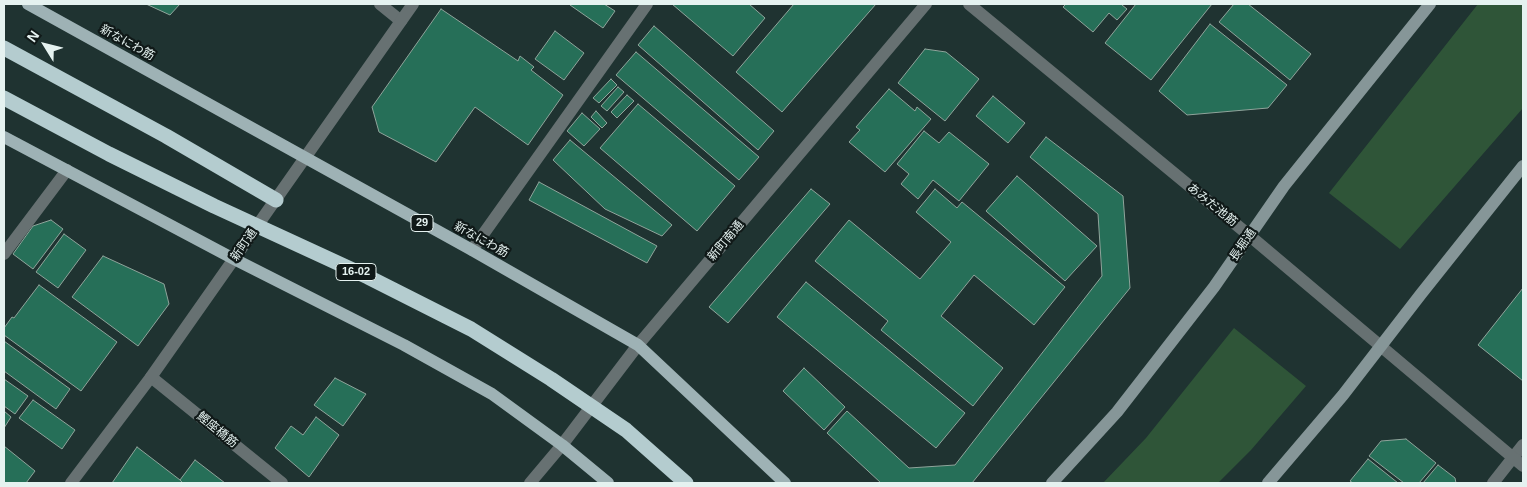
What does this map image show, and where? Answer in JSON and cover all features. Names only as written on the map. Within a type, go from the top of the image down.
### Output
[{"type":"highway","points":[[4,48],[166,136],[276,200]]},
{"type":"highway","name":"16-02","points":[[4,98],[109,154],[470,329],[551,378],[626,430],[686,483]]},
{"type":"main road","name":"新なにわ筋","points":[[28,4],[472,250],[638,345],[785,483]]},
{"type":"main road","name":"長堀通","points":[[1052,483],[1117,412],[1214,287],[1284,186],[1430,4]]},
{"type":"main road","points":[[4,137],[234,259],[404,345],[492,394],[562,445],[608,483]]},
{"type":"main road","points":[[1268,483],[1343,395],[1523,166]]},
{"type":"street","points":[[380,4],[401,21]]},
{"type":"street","name":"新町通","points":[[71,483],[151,377],[414,4]]},
{"type":"street","points":[[472,250],[648,4]]},
{"type":"street","name":"新町南通","points":[[530,483],[562,445],[638,345],[926,4]]},
{"type":"street","name":"あみだ池筋","points":[[969,4],[1250,236],[1518,462]]},
{"type":"street","points":[[4,254],[66,170]]},
{"type":"street","name":"鰹座橋筋","points":[[151,377],[282,483]]},
{"type":"street","points":[[1493,483],[1518,462],[1523,445]]},
{"type":"green space","points":[[1478,4],[1523,4],[1523,108],[1400,249],[1329,193]]},
{"type":"green space","points":[[1234,328],[1306,386],[1251,450],[1218,483],[1103,483],[1146,438]]},
{"type":"building","points":[[146,4],[180,4],[170,15]]},
{"type":"building","points":[[571,4],[604,4],[615,11],[603,28]]},
{"type":"building","points":[[672,4],[749,4],[765,18],[733,56]]},
{"type":"building","points":[[794,4],[876,4],[782,112],[736,72]]},
{"type":"building","points":[[1066,4],[1123,4],[1127,9],[1117,20],[1109,13],[1093,32],[1063,7]]},
{"type":"building","points":[[1136,4],[1212,4],[1151,80],[1105,43]]},
{"type":"building","points":[[1234,4],[1248,4],[1311,54],[1290,80],[1219,22]]},
{"type":"building","points":[[441,9],[518,61],[520,56],[534,67],[531,70],[563,95],[528,145],[475,107],[436,162],[379,132],[372,107]]},
{"type":"building","points":[[1210,24],[1287,85],[1268,108],[1187,115],[1159,91]]},
{"type":"building","points":[[654,26],[774,131],[758,150],[638,45]]},
{"type":"building","points":[[555,31],[584,53],[564,80],[535,59]]},
{"type":"building","points":[[925,49],[946,52],[979,79],[945,121],[898,83]]},
{"type":"building","points":[[636,52],[759,157],[739,180],[616,75]]},
{"type":"building","points":[[611,79],[617,85],[599,103],[593,98]]},
{"type":"building","points":[[618,87],[624,92],[607,111],[601,106]]},
{"type":"building","points":[[889,89],[915,111],[917,107],[931,119],[885,172],[849,142],[860,130],[856,127]]},
{"type":"building","points":[[627,95],[634,101],[617,118],[611,112]]},
{"type":"building","points":[[993,96],[1025,123],[1008,143],[976,116]]},
{"type":"building","points":[[638,104],[735,186],[697,231],[600,148]]},
{"type":"building","points":[[596,111],[607,123],[602,128],[591,117]]},
{"type":"building","points":[[582,113],[600,129],[584,146],[567,131]]},
{"type":"building","points":[[924,131],[939,143],[949,132],[989,164],[959,201],[933,180],[918,199],[901,184],[909,174],[897,164]]},
{"type":"building","points":[[1046,137],[1123,196],[1130,288],[972,483],[881,483],[827,433],[847,411],[909,468],[955,465],[1102,276],[1098,214],[1030,157]]},
{"type":"building","points":[[570,140],[672,225],[662,236],[605,209],[553,160]]},
{"type":"building","points":[[1017,176],[1097,246],[1065,281],[986,211]]},
{"type":"building","points":[[539,182],[657,246],[647,263],[529,200]]},
{"type":"building","points":[[811,189],[830,204],[728,323],[709,307]]},
{"type":"building","points":[[935,189],[957,208],[962,202],[1065,287],[1034,325],[974,275],[941,316],[1003,368],[973,406],[881,330],[888,321],[815,261],[849,220],[920,279],[951,242],[916,212]]},
{"type":"building","points":[[51,220],[63,229],[33,269],[13,254],[33,226]]},
{"type":"building","points":[[64,234],[86,250],[58,288],[36,272]]},
{"type":"building","points":[[103,256],[164,284],[169,304],[138,346],[72,297]]},
{"type":"building","points":[[806,282],[965,413],[936,448],[777,317]]},
{"type":"building","points":[[39,285],[117,342],[81,391],[4,335],[4,328]]},
{"type":"building","points":[[1523,288],[1523,381],[1478,345]]},
{"type":"building","points":[[4,341],[70,389],[56,409],[4,371]]},
{"type":"building","points":[[804,368],[845,407],[824,430],[783,391]]},
{"type":"building","points":[[335,378],[366,394],[343,426],[314,405]]},
{"type":"building","points":[[4,379],[28,396],[15,414],[4,406]]},
{"type":"building","points":[[33,400],[75,430],[62,449],[19,418]]},
{"type":"building","points":[[4,411],[11,417],[4,428]]},
{"type":"building","points":[[316,417],[339,435],[309,477],[275,448],[291,426],[303,435]]},
{"type":"building","points":[[1406,439],[1436,463],[1419,483],[1404,483],[1369,456],[1381,441]]},
{"type":"building","points":[[4,446],[35,471],[26,483],[4,483]]},
{"type":"building","points":[[137,447],[180,480],[183,483],[112,483]]},
{"type":"building","points":[[1368,459],[1398,483],[1353,483],[1350,481]]},
{"type":"building","points":[[195,460],[225,483],[183,483],[180,480]]},
{"type":"building","points":[[1438,465],[1455,478],[1456,483],[1423,483]]}]
